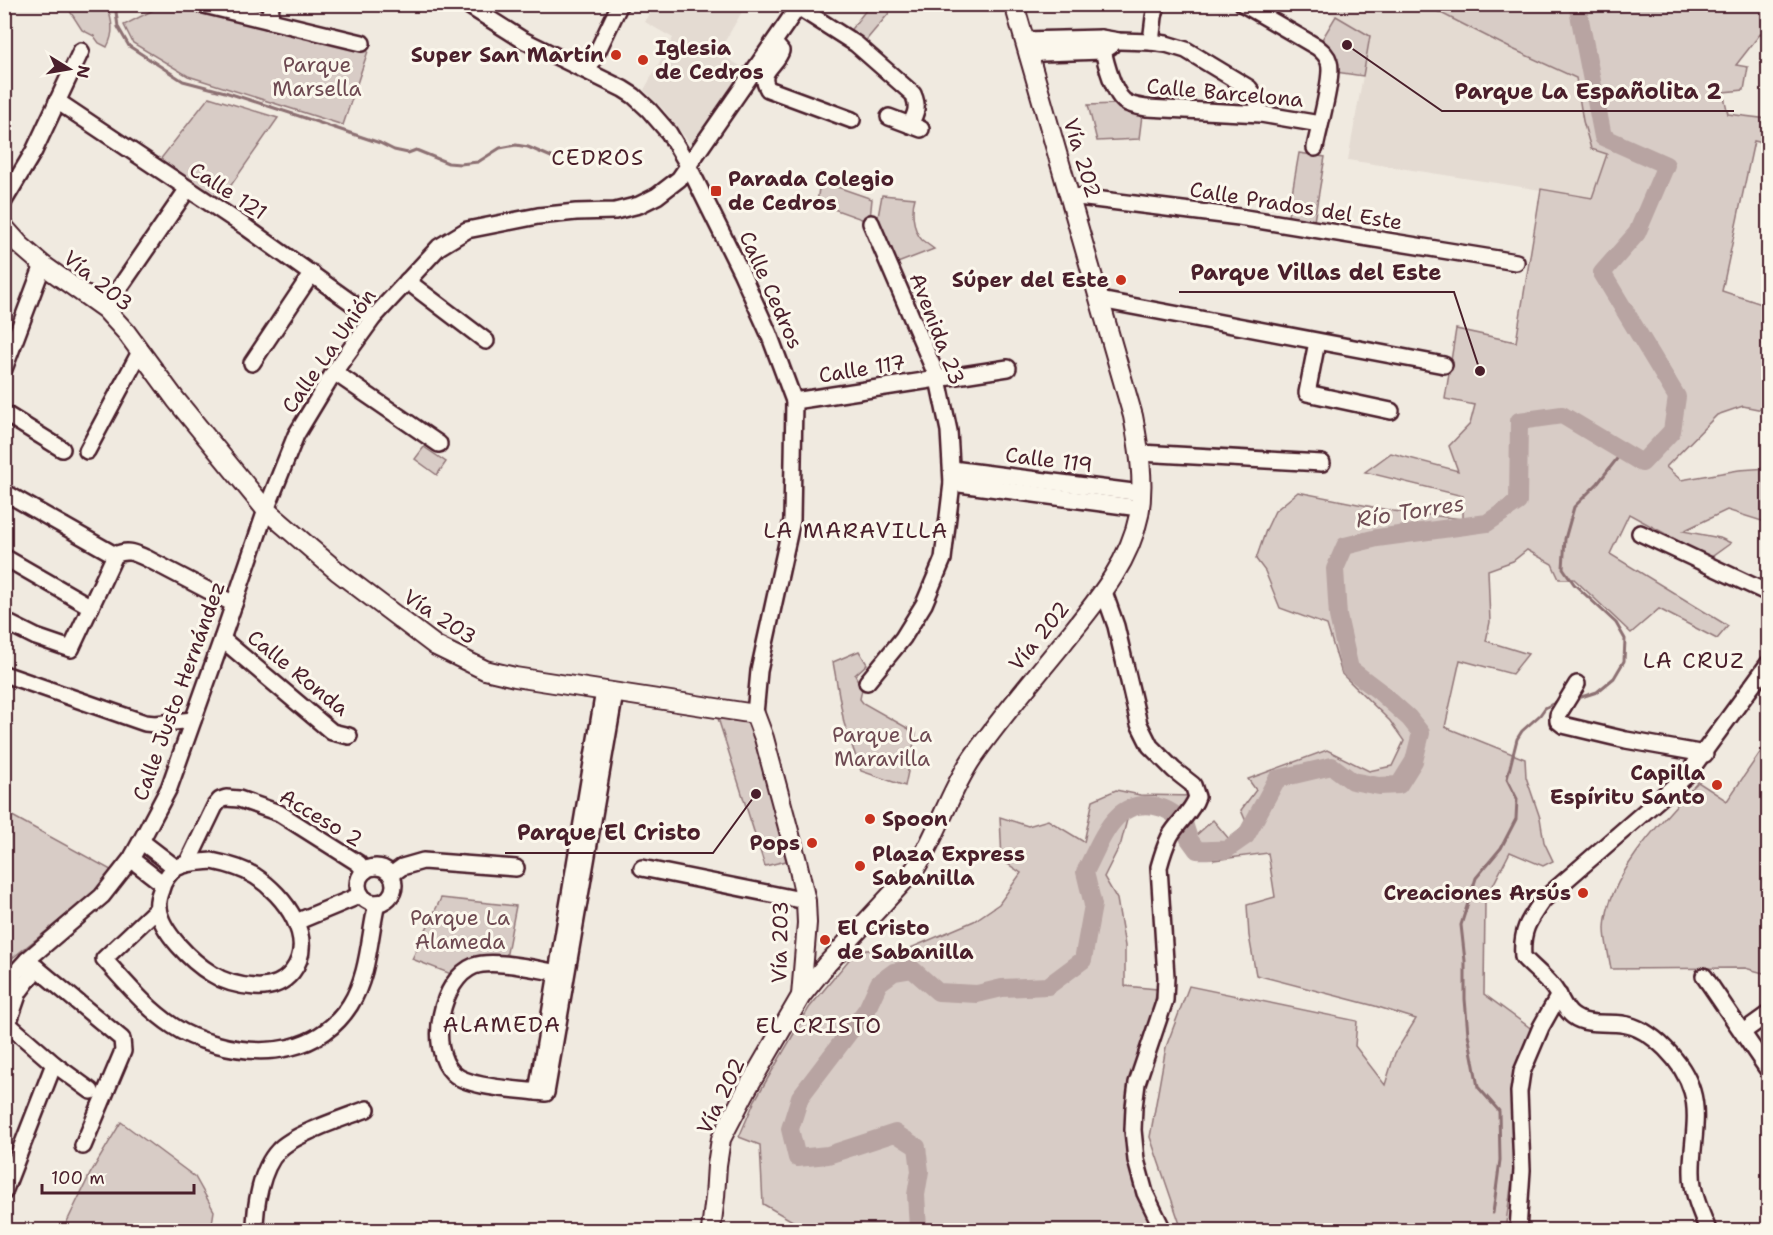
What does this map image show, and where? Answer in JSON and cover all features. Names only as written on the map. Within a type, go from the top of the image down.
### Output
[{"type":"main road","name":"Vía 202","points":[[711,1230],[721,1139],[801,996],[915,869],[925,854],[971,760],[993,729],[1104,592],[1128,549],[1138,516],[1140,453],[1133,416],[1014,4]]},
{"type":"main road","name":"Vía 203","points":[[4,227],[43,265],[105,309],[126,332],[176,400],[266,510],[337,572],[410,628],[443,650],[484,670],[515,678],[755,714],[764,738],[806,901],[806,947],[801,996]]},
{"type":"main road","points":[[806,947],[813,953],[834,957]]},
{"type":"street","points":[[200,4],[362,43]]},
{"type":"street","points":[[270,21],[271,4]]},
{"type":"street","points":[[588,71],[620,4]]},
{"type":"street","points":[[1151,42],[1157,4]]},
{"type":"street","points":[[1243,4],[1317,47],[1327,56],[1330,63],[1330,76],[1315,148]]},
{"type":"street","name":"Calle Cedros","points":[[470,6],[523,40],[629,92],[669,133],[717,220],[782,368],[794,401],[792,520],[759,671],[755,714]]},
{"type":"street","points":[[799,6],[856,44],[913,94],[917,102],[915,127],[889,117]]},
{"type":"street","name":"Calle La Unión","points":[[266,510],[296,435],[334,372],[373,318],[439,248],[467,230],[538,216],[615,211],[639,205],[667,190],[679,179],[799,6]]},
{"type":"street","points":[[1026,48],[1042,53],[1119,41],[1151,42],[1186,50],[1244,84],[1253,92],[1261,114]]},
{"type":"street","points":[[774,43],[781,51],[778,59],[767,71],[765,81],[768,89],[852,120]]},
{"type":"street","name":"Calle Barcelona","points":[[1102,44],[1119,95],[1130,105],[1147,108],[1261,114],[1320,124]]},
{"type":"street","points":[[4,201],[34,151],[81,51]]},
{"type":"street","name":"Calle 121","points":[[57,101],[187,190],[248,228],[373,318]]},
{"type":"street","points":[[105,309],[187,190]]},
{"type":"street","name":"Calle Prados del Este","points":[[1070,196],[1239,217],[1516,262]]},
{"type":"street","name":"Avenida 23","points":[[867,682],[903,638],[924,604],[943,559],[952,476],[949,431],[938,379],[871,223]]},
{"type":"street","points":[[4,369],[43,265]]},
{"type":"street","points":[[252,363],[312,273]]},
{"type":"street","points":[[407,281],[486,342]]},
{"type":"street","points":[[1100,300],[1444,365]]},
{"type":"street","points":[[1317,342],[1307,393],[1391,411]]},
{"type":"street","points":[[87,451],[140,352]]},
{"type":"street","name":"Calle 117","points":[[794,401],[1008,368]]},
{"type":"street","points":[[334,372],[439,444]]},
{"type":"street","points":[[4,413],[62,449]]},
{"type":"street","points":[[1140,453],[1322,463]]},
{"type":"street","name":"Calle 119","points":[[952,476],[1140,500]]},
{"type":"street","points":[[4,492],[116,555]]},
{"type":"street","name":"Calle Justo Hernández","points":[[32,964],[102,896],[131,859],[169,788],[266,510]]},
{"type":"street","points":[[1640,533],[1768,593]]},
{"type":"street","points":[[4,621],[36,637],[71,649],[116,555],[124,551],[138,555],[234,604]]},
{"type":"street","points":[[4,557],[91,607]]},
{"type":"street","points":[[1104,592],[1116,626],[1139,724],[1150,746],[1193,785],[1197,796],[1192,807],[1171,835],[1159,867],[1166,977],[1165,1000],[1137,1083],[1134,1107],[1133,1130],[1136,1160],[1145,1193],[1163,1230]]},
{"type":"street","name":"Calle Ronda","points":[[222,639],[332,732],[349,736]]},
{"type":"street","points":[[1708,1230],[1695,1196],[1692,1176],[1695,1111],[1692,1092],[1685,1075],[1656,1040],[1640,1028],[1579,1020],[1567,1010],[1551,984],[1522,957],[1522,941],[1530,919],[1544,900],[1688,775],[1768,664]]},
{"type":"street","points":[[4,674],[145,723],[193,720]]},
{"type":"street","points":[[1577,684],[1558,715],[1558,721],[1563,725],[1626,740],[1705,754]]},
{"type":"street","points":[[562,973],[494,963],[475,965],[460,975],[449,990],[439,1044],[444,1060],[453,1074],[464,1081],[537,1092],[562,973],[609,692]]},
{"type":"street","name":"Acceso 2","points":[[181,866],[215,806],[220,800],[226,798],[239,799],[279,813],[358,863],[365,871]]},
{"type":"street","points":[[141,841],[181,866]]},
{"type":"street","points":[[131,859],[162,883]]},
{"type":"street","points":[[212,861],[233,865],[255,876],[274,891],[288,907],[296,922],[301,940],[301,953],[290,974],[269,987],[256,987],[220,978],[194,962],[166,929],[158,908],[162,883],[181,866],[212,861]]},
{"type":"street","points":[[391,875],[402,867],[423,861],[516,868]]},
{"type":"street","points":[[376,867],[391,875],[392,893],[388,898],[377,903],[368,902],[361,895],[358,885],[365,871],[376,867]]},
{"type":"street","points":[[642,868],[806,901]]},
{"type":"street","points":[[296,922],[361,895]]},
{"type":"street","points":[[158,908],[104,959],[151,1010],[174,1028],[196,1039],[255,1052],[274,1051],[314,1038],[341,1016],[351,1004],[361,982],[377,903]]},
{"type":"street","points":[[4,1002],[15,973],[32,964]]},
{"type":"street","points":[[32,964],[6,1024],[91,1091]]},
{"type":"street","points":[[32,964],[122,1039],[124,1045],[83,1146]]},
{"type":"street","points":[[1704,976],[1768,1071]]},
{"type":"street","points":[[1518,1230],[1522,1170],[1519,1092],[1522,1072],[1538,1034],[1559,995]]},
{"type":"street","points":[[1743,1032],[1768,1014]]},
{"type":"street","points":[[4,1192],[10,1160],[54,1064]]},
{"type":"street","points":[[255,1230],[259,1194],[268,1165],[279,1150],[296,1138],[367,1109]]},
{"type":"shaded area","points":[[653,5],[746,5],[718,53],[747,70],[691,145],[663,109],[644,90],[673,38],[645,22]]},
{"type":"shaded area","points":[[1315,5],[1425,5],[1576,78],[1583,121],[1607,153],[1592,198],[1348,160],[1370,36]]},
{"type":"green space","points":[[60,5],[107,5],[112,26],[107,47],[82,30],[68,8]]},
{"type":"green space","name":"Parque Marsella","points":[[163,5],[183,5],[368,51],[343,125],[188,76],[133,43],[124,25]]},
{"type":"green space","points":[[870,5],[881,5],[889,13],[863,44],[848,33]]},
{"type":"green space","points":[[1425,5],[1768,5],[1768,33],[1761,33],[1736,65],[1748,67],[1744,90],[1723,92],[1728,114],[1768,119],[1768,144],[1754,141],[1722,291],[1768,306],[1768,328],[1762,344],[1768,348],[1768,411],[1743,406],[1717,415],[1666,467],[1681,480],[1739,470],[1768,468],[1768,520],[1765,522],[1727,510],[1683,531],[1720,538],[1731,543],[1710,558],[1629,514],[1610,554],[1728,626],[1717,639],[1659,609],[1631,633],[1574,579],[1559,579],[1552,564],[1527,550],[1513,561],[1488,570],[1490,622],[1486,641],[1528,654],[1512,674],[1460,660],[1445,727],[1525,759],[1526,777],[1540,818],[1544,842],[1553,861],[1543,866],[1510,852],[1485,901],[1484,994],[1533,1030],[1505,1230],[1182,1230],[1150,1137],[1166,1047],[1189,986],[1357,1021],[1355,1046],[1385,1085],[1395,1053],[1416,1019],[1256,975],[1249,936],[1247,905],[1275,897],[1268,853],[1214,860],[1192,839],[1213,820],[1229,839],[1247,824],[1241,810],[1256,790],[1248,779],[1327,750],[1369,771],[1392,766],[1404,741],[1390,721],[1342,674],[1327,625],[1280,608],[1265,571],[1256,559],[1266,530],[1275,511],[1298,492],[1393,511],[1463,519],[1463,496],[1365,472],[1391,453],[1458,471],[1449,446],[1470,424],[1475,405],[1445,399],[1456,329],[1516,342],[1541,189],[1592,198],[1607,154],[1591,149],[1583,121],[1576,78]]},
{"type":"green space","points":[[1336,16],[1370,36],[1363,76],[1336,72],[1321,41]]},
{"type":"green space","points":[[209,97],[278,118],[220,201],[159,161]]},
{"type":"green space","points":[[1117,104],[1125,111],[1142,115],[1139,139],[1097,141],[1088,105]]},
{"type":"green space","points":[[1299,153],[1325,157],[1314,221],[1288,216]]},
{"type":"green space","points":[[820,181],[872,199],[870,219],[867,221],[817,203]]},
{"type":"green space","points":[[882,195],[915,198],[913,214],[915,226],[922,240],[934,249],[895,264],[878,217]]},
{"type":"green space","points":[[424,447],[446,462],[437,475],[415,459]]},
{"type":"green space","name":"Parque La Maravilla","points":[[859,651],[867,664],[855,675],[862,689],[860,699],[863,703],[916,733],[905,786],[861,771],[844,723],[833,662]]},
{"type":"green space","points":[[717,715],[744,718],[754,727],[786,861],[765,866]]},
{"type":"green space","points":[[1768,741],[1768,971],[1763,973],[1745,968],[1611,969],[1605,928],[1608,908],[1626,868],[1654,830],[1698,782],[1727,801]]},
{"type":"green space","points":[[1116,790],[1140,795],[1195,796],[1188,813],[1130,808],[1121,843],[1104,877],[1117,899],[1125,946],[1125,986],[1157,989],[1150,1029],[1127,1102],[1128,1150],[1157,1230],[808,1230],[763,1204],[760,1145],[739,1137],[755,1100],[809,1008],[857,950],[906,950],[974,921],[999,904],[1021,873],[1002,860],[1000,817],[1028,826],[1048,820],[1084,842],[1093,800]]},
{"type":"green space","points":[[5,812],[111,870],[104,885],[5,963]]},
{"type":"green space","name":"Parque La Alameda","points":[[441,898],[516,906],[506,958],[476,957],[451,974],[412,959]]},
{"type":"green space","points":[[121,1122],[195,1177],[214,1211],[211,1230],[63,1230],[90,1174]]},
{"type":"waterway","points":[[115,4],[118,27],[129,46],[183,81],[296,115],[380,143],[394,150],[408,153],[416,150],[448,163],[478,162],[500,148],[516,145],[528,147],[556,159]]},
{"type":"waterway","name":"Río Torres","points":[[920,1230],[916,1195],[920,1171],[917,1147],[895,1133],[828,1155],[797,1158],[790,1129],[800,1097],[867,1009],[879,983],[894,972],[912,969],[938,992],[977,994],[1002,988],[1048,986],[1083,960],[1093,905],[1085,872],[1112,822],[1121,813],[1133,807],[1146,805],[1162,808],[1183,820],[1189,839],[1197,850],[1226,850],[1246,836],[1277,779],[1332,766],[1352,781],[1379,786],[1399,785],[1414,761],[1421,733],[1409,718],[1350,669],[1338,616],[1335,569],[1345,546],[1377,538],[1487,523],[1518,502],[1519,421],[1562,415],[1642,463],[1672,431],[1677,397],[1602,273],[1637,233],[1666,165],[1603,137],[1577,4]]},
{"type":"waterway","points":[[1575,699],[1597,692],[1614,678],[1624,661],[1625,639],[1616,623],[1574,584],[1563,568],[1565,539],[1574,507],[1598,483],[1623,451]]},
{"type":"waterway","points":[[1493,1213],[1500,1160],[1499,1111],[1478,1087],[1468,1034],[1461,925],[1476,878],[1501,848],[1516,819],[1517,799],[1507,779],[1517,739],[1545,708],[1560,700]]},
{"type":"place","name":"Parque La Españolita 2","points":[[1347,45]]},
{"type":"place","name":"Super San Martín","points":[[616,55]]},
{"type":"place","name":"Iglesia de Cedros","points":[[643,60]]},
{"type":"place","name":"Parada Colegio de Cedros","points":[[716,191]]},
{"type":"place","name":"Súper del Este","points":[[1121,280]]},
{"type":"place","name":"Parque Villas del Este","points":[[1480,371]]},
{"type":"place","name":"Capilla Espíritu Santo","points":[[1717,785]]},
{"type":"place","name":"Parque El Cristo","points":[[756,794]]},
{"type":"place","name":"Spoon","points":[[870,819]]},
{"type":"place","name":"Pops","points":[[812,843]]},
{"type":"place","name":"Plaza Express Sabanilla","points":[[860,866]]},
{"type":"place","name":"Creaciones Arsús","points":[[1583,893]]},
{"type":"place","name":"El Cristo de Sabanilla","points":[[825,940]]},
{"type":"district","name":"CEDROS","points":[[598,157]]},
{"type":"district","name":"LA MARAVILLA","points":[[856,530]]},
{"type":"district","name":"LA CRUZ","points":[[1694,660]]},
{"type":"district","name":"ALAMEDA","points":[[502,1024]]},
{"type":"district","name":"EL CRISTO","points":[[819,1025]]}]
